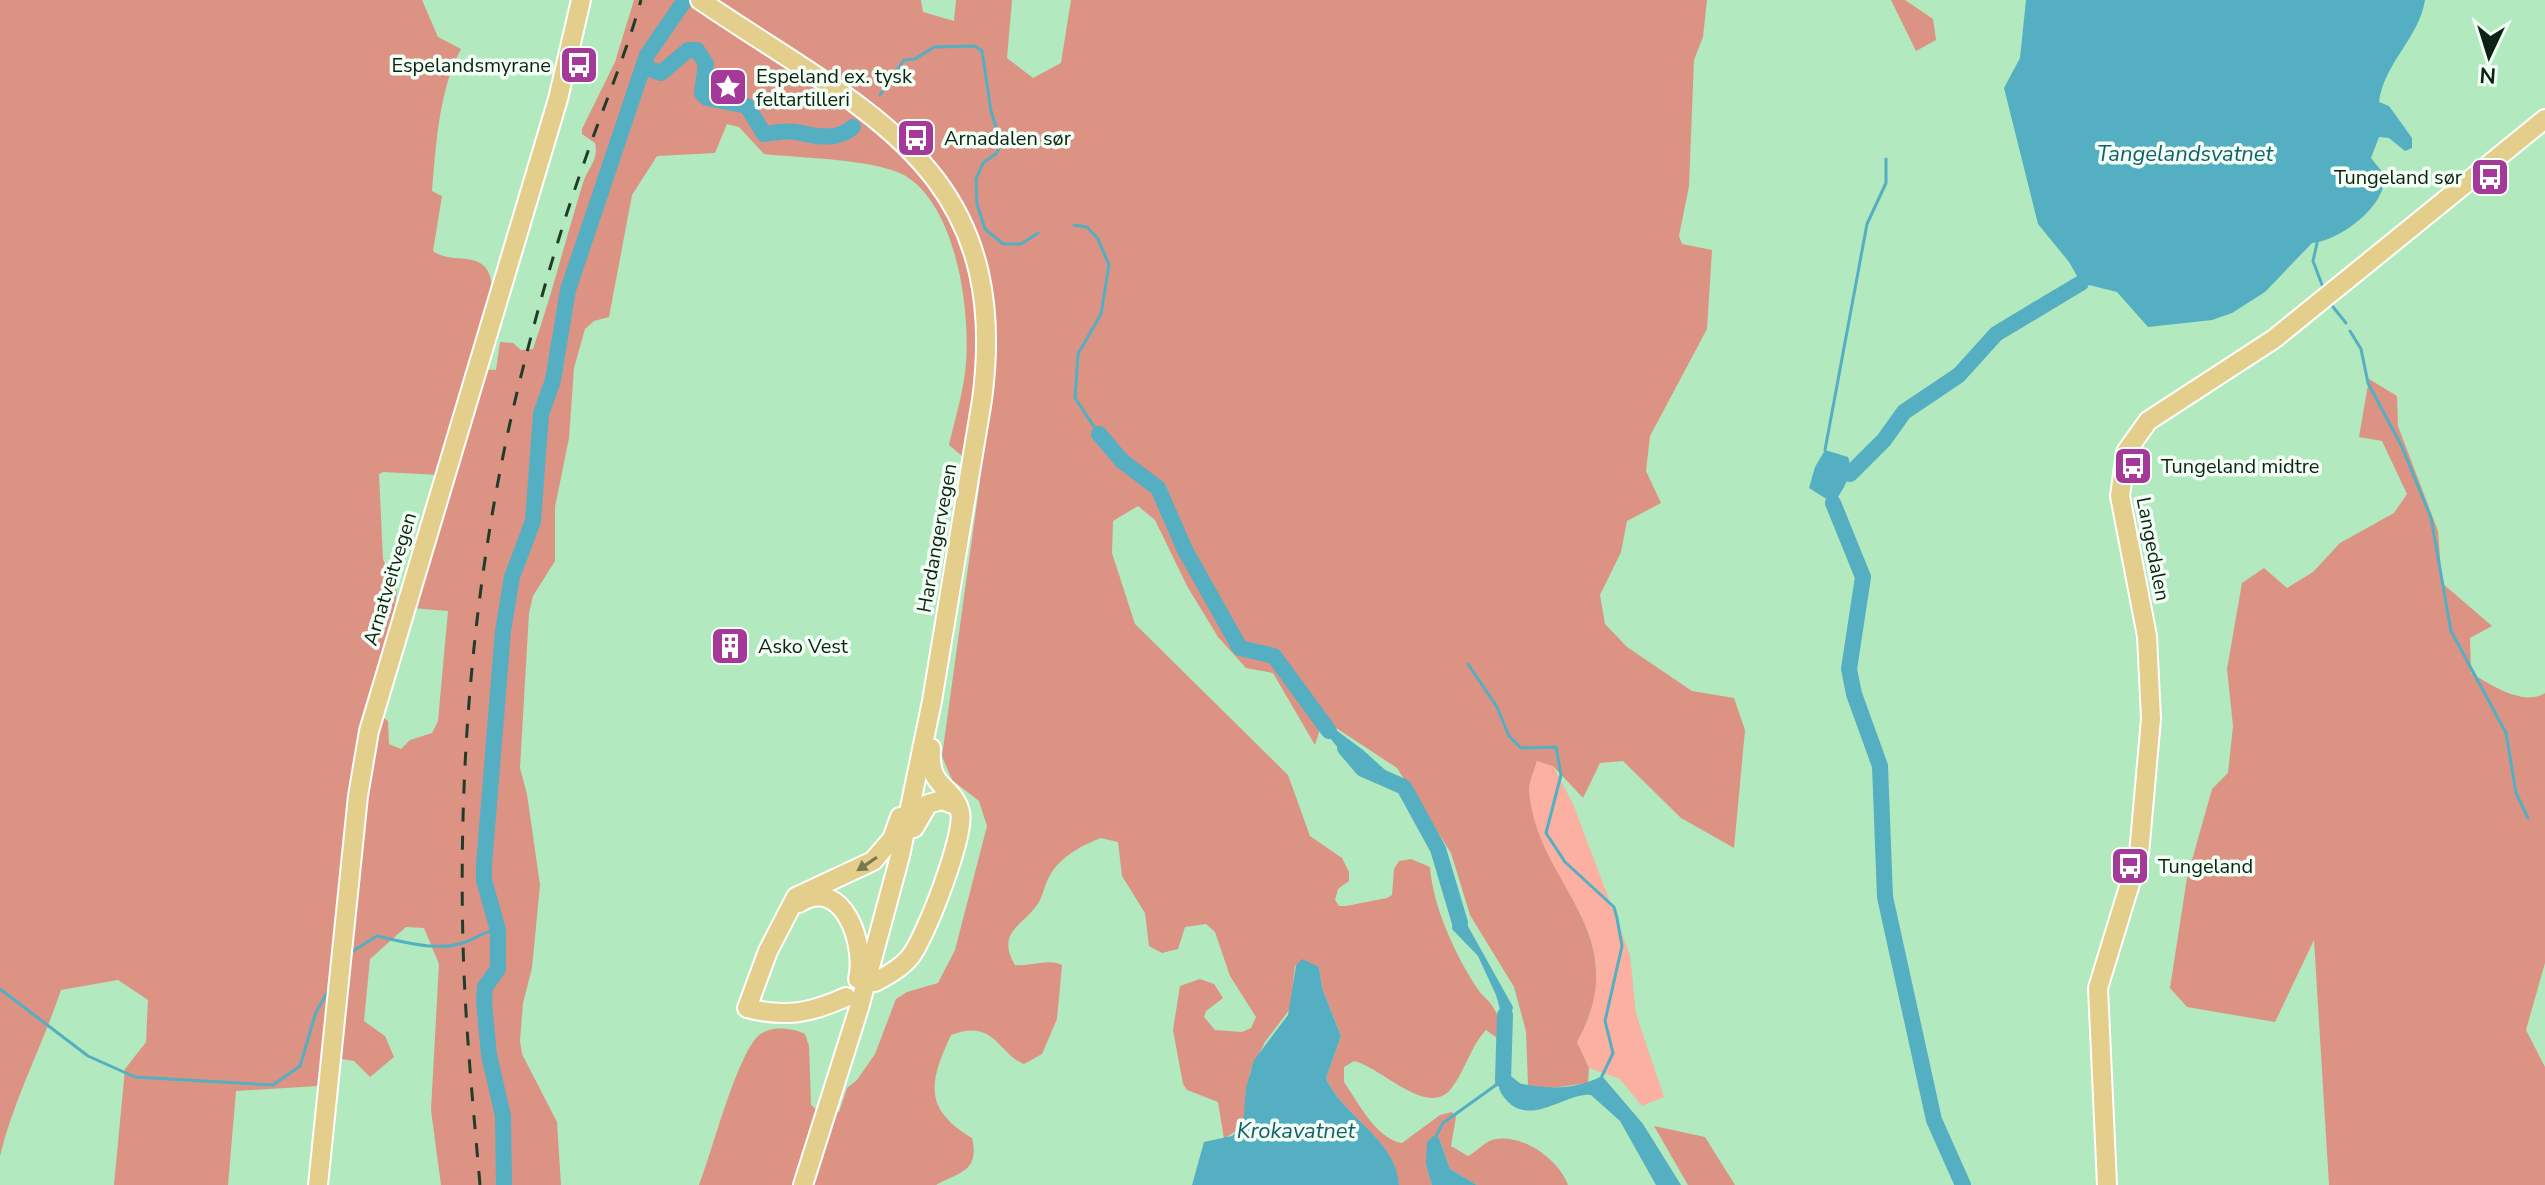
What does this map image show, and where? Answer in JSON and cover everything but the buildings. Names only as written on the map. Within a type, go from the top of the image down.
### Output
[{"type":"main road","name":"Arnatveitvegen","points":[[318,1185],[358,796],[369,731],[558,99],[581,0]]},
{"type":"main road","name":"Hardangervegen","points":[[705,3],[854,100],[893,130],[932,171],[970,242],[985,307],[986,370],[948,610],[915,789],[881,931],[803,1185]]},
{"type":"main road","name":"Langedalen","points":[[2107,1185],[2097,1000],[2104,962],[2130,892],[2139,854],[2151,719],[2147,636],[2120,496],[2126,452],[2148,421],[2274,339],[2545,119]]},
{"type":"main road","points":[[875,982],[910,958],[922,938],[959,833],[961,816],[958,806],[934,778],[930,758],[945,662],[948,610]]},
{"type":"main road","points":[[846,997],[823,1008],[788,1015],[747,1008],[761,967],[796,897],[864,867],[892,839],[905,800],[924,702],[938,663]]},
{"type":"main road","points":[[881,931],[894,909],[921,810],[942,800],[958,806]]},
{"type":"main road","points":[[787,913],[802,901],[826,899],[850,920],[860,946],[860,973],[828,1082],[819,1133]]},
{"type":"shaded area","points":[[0,0],[422,0],[438,37],[461,49],[443,99],[437,136],[432,191],[442,196],[433,251],[475,261],[488,271],[491,312],[478,369],[496,370],[500,342],[513,343],[521,350],[533,349],[583,183],[596,155],[595,143],[582,134],[582,129],[615,62],[634,0],[921,0],[923,12],[954,21],[956,0],[1012,0],[1007,58],[1033,78],[1061,63],[1071,0],[1707,0],[1703,37],[1694,60],[1689,186],[1679,236],[1682,244],[1712,250],[1707,329],[1650,436],[1646,471],[1661,503],[1627,521],[1621,552],[1600,595],[1605,624],[1627,647],[1692,691],[1734,698],[1745,730],[1734,848],[1681,818],[1623,761],[1600,763],[1583,798],[1553,766],[1537,761],[1529,790],[1536,824],[1590,939],[1596,969],[1593,1003],[1577,1042],[1589,1068],[1588,1083],[1545,1089],[1528,1085],[1526,1031],[1514,987],[1470,915],[1451,853],[1397,768],[1318,716],[1320,729],[1315,745],[1273,673],[1246,668],[1218,637],[1187,586],[1155,520],[1138,506],[1113,521],[1112,553],[1135,624],[1288,775],[1310,836],[1342,858],[1349,872],[1349,881],[1338,889],[1335,900],[1339,906],[1392,895],[1394,869],[1399,861],[1411,859],[1430,867],[1440,914],[1453,945],[1477,988],[1498,1016],[1505,1046],[1499,1086],[1494,1087],[1499,1064],[1497,1038],[1486,1030],[1455,1083],[1440,1097],[1416,1094],[1354,1061],[1344,1067],[1344,1082],[1362,1109],[1384,1135],[1402,1143],[1440,1115],[1452,1112],[1456,1117],[1451,1146],[1468,1156],[1492,1140],[1517,1141],[1548,1158],[1568,1185],[1477,1185],[1450,1169],[1439,1138],[1426,1165],[1432,1185],[1399,1185],[1388,1154],[1344,1105],[1326,1078],[1341,1036],[1322,988],[1319,967],[1295,966],[1290,1009],[1265,1042],[1250,1072],[1243,1126],[1224,1139],[1218,1102],[1187,1090],[1183,1084],[1173,1030],[1180,986],[1200,979],[1214,984],[1223,998],[1206,1011],[1204,1017],[1215,1030],[1242,1032],[1251,1028],[1256,1017],[1230,976],[1215,932],[1206,924],[1185,927],[1178,949],[1162,953],[1149,946],[1145,913],[1122,876],[1118,842],[1101,838],[1078,849],[1058,865],[1048,879],[1039,902],[1010,936],[1008,944],[1015,965],[1051,962],[1062,965],[1057,1019],[1042,1054],[1024,1064],[994,1039],[977,1031],[951,1035],[944,1052],[938,1067],[935,1093],[945,1116],[972,1138],[973,1158],[966,1169],[936,1185],[699,1185],[741,1064],[750,1047],[763,1033],[781,1029],[805,1034],[809,1046],[811,1105],[818,1111],[839,1112],[847,1088],[857,1080],[875,1054],[896,999],[907,992],[938,983],[955,950],[987,826],[979,801],[952,780],[942,756],[980,481],[975,467],[949,445],[964,382],[967,350],[963,294],[949,237],[937,211],[922,190],[904,175],[856,162],[764,154],[739,127],[727,124],[715,153],[657,156],[632,195],[609,317],[594,321],[585,329],[574,368],[569,438],[555,507],[555,561],[533,596],[529,613],[520,768],[527,794],[540,885],[532,968],[523,1003],[520,1041],[522,1054],[557,1122],[561,1185],[441,1185],[431,1110],[439,964],[424,928],[406,927],[370,959],[364,1021],[385,1036],[394,1057],[370,1077],[354,1061],[331,1057],[317,1086],[236,1091],[228,1185],[114,1185],[125,1069],[146,1042],[148,1000],[118,980],[61,990],[0,1156]],"holes":[[[379,474],[439,475],[447,500],[412,608],[448,611],[438,721],[432,733],[410,740],[401,749],[389,744],[388,721],[374,711],[377,669],[390,637],[397,592],[383,559]]]},
{"type":"shaded area","points":[[1891,0],[1905,0],[1933,19],[1936,40],[1916,51]]},
{"type":"shaded area","points":[[2369,379],[2397,396],[2398,426],[2438,531],[2442,583],[2492,626],[2470,638],[2471,673],[2517,696],[2536,697],[2545,693],[2545,963],[2526,1030],[2545,1067],[2545,1185],[2329,1185],[2314,940],[2275,1022],[2187,1007],[2170,988],[2187,878],[2212,789],[2228,773],[2233,726],[2227,669],[2242,583],[2264,568],[2287,588],[2313,572],[2340,543],[2394,513],[2407,494],[2382,441],[2359,437]]},
{"type":"shaded area","points":[[1538,760],[1553,766],[1573,804],[1630,955],[1636,1014],[1664,1097],[1642,1106],[1620,1079],[1589,1068],[1577,1042],[1593,1003],[1596,968],[1590,938],[1578,909],[1547,854],[1535,823],[1529,790]]},
{"type":"shaded area","points":[[1654,1126],[1705,1137],[1735,1185],[1688,1185]]},
{"type":"water","name":"Tangelandsvatnet","points":[[2026,0],[2425,0],[2416,26],[2387,75],[2379,102],[2389,106],[2412,138],[2412,148],[2405,151],[2389,138],[2379,137],[2371,158],[2383,173],[2383,185],[2371,208],[2349,228],[2312,243],[2265,292],[2232,313],[2212,320],[2148,327],[2117,292],[2081,283],[2069,262],[2038,224],[2004,88],[2020,58]]},
{"type":"water","points":[[1825,450],[1848,457],[1850,469],[1833,503],[1809,488],[1815,467]]},
{"type":"water","points":[[1317,716],[1363,750],[1404,787],[1377,777],[1352,761],[1332,740]]},
{"type":"water","points":[[1455,903],[1513,1007],[1507,1034],[1496,995],[1478,956],[1452,929]]},
{"type":"water","name":"Krokavatnet","points":[[1302,959],[1319,967],[1322,988],[1341,1036],[1326,1078],[1334,1092],[1389,1155],[1399,1185],[1192,1185],[1204,1142],[1232,1136],[1243,1126],[1246,1088],[1254,1060],[1288,1015],[1296,966]]},
{"type":"water","points":[[1602,1076],[1643,1124],[1681,1185],[1656,1185],[1620,1121],[1591,1095],[1532,1110],[1520,1109],[1509,1103],[1499,1089],[1503,1080],[1565,1087]]},
{"type":"water","points":[[1433,1136],[1439,1138],[1450,1169],[1477,1185],[1432,1185],[1426,1165],[1427,1142]]},
{"type":"waterway","points":[[504,1185],[503,1116],[489,1055],[484,1002],[485,987],[498,969],[498,930],[484,880],[484,865],[503,631],[512,577],[533,521],[541,414],[553,380],[568,290],[647,55],[685,0]]},
{"type":"waterway","points":[[880,95],[904,60],[915,59],[934,47],[975,46],[982,51],[991,111],[1001,143],[997,153],[983,163],[976,179],[977,204],[985,229],[1003,244],[1021,244],[1038,233]]},
{"type":"waterway","points":[[644,67],[661,73],[688,50],[697,50],[706,64],[702,93],[707,98],[747,106],[764,134],[789,131],[833,136],[853,127]]},
{"type":"waterway","points":[[1825,450],[1867,224],[1886,183],[1886,159]]},
{"type":"waterway","points":[[1074,225],[1087,227],[1098,239],[1109,265],[1101,314],[1078,354],[1075,398],[1099,434]]},
{"type":"waterway","points":[[2317,243],[2313,261],[2324,290]]},
{"type":"waterway","points":[[1850,474],[1884,440],[1904,412],[1959,375],[1996,334],[2081,283]]},
{"type":"waterway","points":[[2329,302],[2346,323]]},
{"type":"waterway","points":[[2350,331],[2361,349],[2368,383],[2402,447],[2431,518],[2451,631],[2506,733],[2516,793],[2528,818]]},
{"type":"waterway","points":[[1099,434],[1122,461],[1158,488],[1185,550],[1240,648],[1274,656],[1329,731]]},
{"type":"waterway","points":[[1833,503],[1863,577],[1849,669],[1854,694],[1880,766],[1885,897],[1934,1120],[1963,1185]]},
{"type":"waterway","points":[[1468,664],[1497,707],[1509,736],[1521,748],[1556,747],[1561,775],[1546,833],[1565,862],[1614,907],[1622,946],[1605,1021],[1613,1053],[1602,1076]]},
{"type":"waterway","points":[[1345,748],[1363,769],[1404,787],[1438,849],[1460,923]]},
{"type":"waterway","points":[[348,954],[377,936],[422,945],[446,946],[498,930]]},
{"type":"waterway","points":[[0,989],[88,1056],[135,1077],[273,1085],[300,1066],[316,1012],[331,986]]},
{"type":"waterway","points":[[1505,1015],[1503,1080],[1518,1092]]},
{"type":"waterway","points":[[1436,1136],[1443,1123],[1503,1080]]},
{"type":"railway","points":[[480,1185],[466,1004],[462,870],[467,724],[482,579],[507,435],[537,313],[568,211],[641,0]]},
{"type":"place","name":"Espelandsmyrane","points":[[579,65]]},
{"type":"place","name":"Espeland ex. tysk feltartilleri","points":[[728,87]]},
{"type":"place","name":"Arnadalen sør","points":[[916,138]]},
{"type":"place","name":"Tungeland sør","points":[[2490,177]]},
{"type":"place","name":"Tungeland midtre","points":[[2133,466]]},
{"type":"place","name":"Asko Vest","points":[[730,646]]},
{"type":"place","name":"Tungeland","points":[[2130,866]]}]
